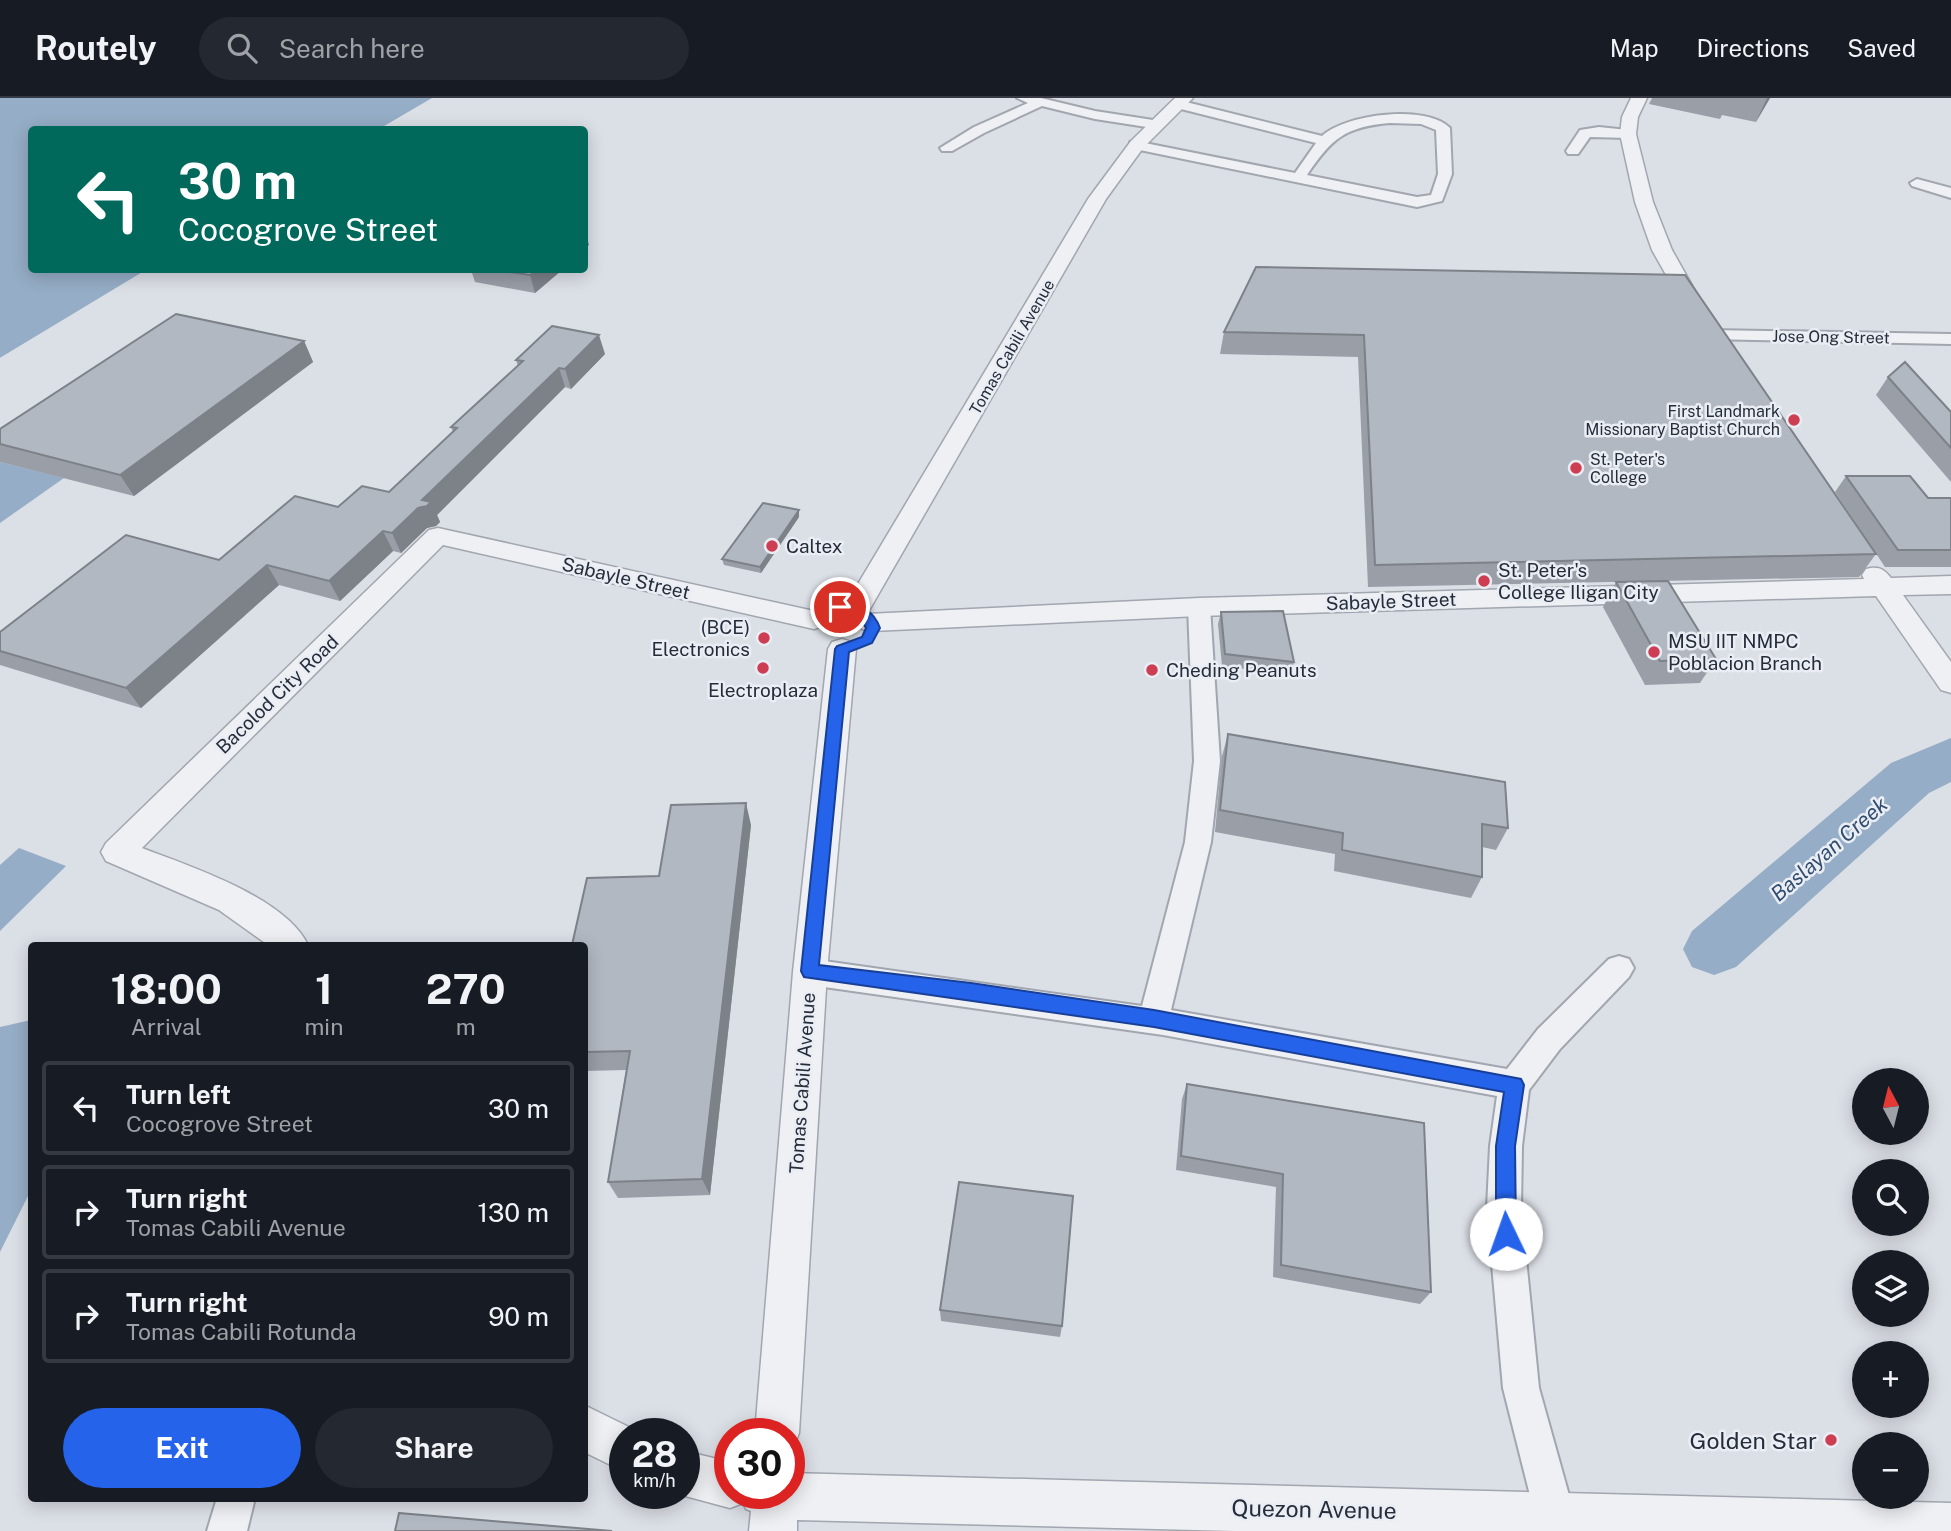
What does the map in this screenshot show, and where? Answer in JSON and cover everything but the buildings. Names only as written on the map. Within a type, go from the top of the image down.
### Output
[{"type":"street","points":[[1024,98],[1153,124]]},
{"type":"street","points":[[1639,98],[1630,117],[1628,135],[1644,201],[1662,250],[1679,284],[1727,358]]},
{"type":"street","points":[[1181,101],[1325,141]]},
{"type":"street","name":"Tomas Cabili Avenue","points":[[864,615],[913,517],[1105,185],[1153,124],[1181,101]]},
{"type":"street","points":[[947,148],[979,130],[1039,103]]},
{"type":"street","points":[[1135,145],[1407,201],[1431,201],[1437,198],[1445,174],[1443,128],[1438,124],[1401,119],[1349,125],[1325,141],[1299,177]]},
{"type":"street","points":[[1573,151],[1585,133],[1599,131],[1628,135]]},
{"type":"street","points":[[1917,183],[1951,193]]},
{"type":"street","name":"Jose Ong Street","points":[[1711,335],[1951,339]]},
{"type":"street","name":"Sabayle Street","points":[[438,536],[814,620]]},
{"type":"street","name":"Bacolod City Road","points":[[288,942],[269,922],[228,897],[117,852],[438,536]]},
{"type":"street","points":[[1859,553],[1951,683]]},
{"type":"street","name":"Sabayle Street","points":[[864,615],[1951,585]]},
{"type":"street","points":[[1154,1018],[1198,842],[1207,761],[1199,607]]},
{"type":"street","points":[[832,608],[864,615],[872,634],[867,640],[842,649],[823,646],[810,632],[814,620],[832,608]]},
{"type":"street","name":"Tomas Cabili Avenue","points":[[778,1418],[810,971],[842,649]]},
{"type":"street","points":[[1557,1523],[1521,1388],[1504,1208],[1506,1146],[1514,1085],[1549,1039],[1619,968]]},
{"type":"street","points":[[810,971],[1154,1018],[1514,1085]]},
{"type":"street","points":[[588,1429],[609,1440]]},
{"type":"street","points":[[227,1531],[235,1502]]},
{"type":"street","name":"Quezon Avenue","points":[[805,1505],[1036,1516],[1951,1526]]},
{"type":"water","points":[[0,98],[432,98],[384,126],[28,126],[28,273],[141,273],[0,358]]},
{"type":"water","points":[[0,462],[64,478],[0,523]]},
{"type":"water","points":[[19,848],[66,866],[0,931],[0,865]]},
{"type":"water","points":[[28,1021],[28,1196],[0,1252],[0,1027]]},
{"type":"pier","points":[[141,273],[145,273],[0,361],[0,358]]},
{"type":"waterway","name":"Baslayan Creek","points":[[1714,949],[1910,778],[1951,758]]},
{"type":"place","name":"First Landmark Missionary Baptist Church","points":[[1794,420]]},
{"type":"place","name":"St. Peter's College","points":[[1576,468]]},
{"type":"place","name":"Caltex","points":[[772,546]]},
{"type":"place","name":"St. Peter's College Iligan City","points":[[1484,581]]},
{"type":"place","name":"(BCE) Electronics","points":[[764,638]]},
{"type":"place","name":"MSU IIT NMPC Poblacion Branch","points":[[1654,652]]},
{"type":"place","name":"Electroplaza","points":[[763,668]]},
{"type":"place","name":"Cheding Peanuts","points":[[1152,670]]},
{"type":"place","name":"Golden Star","points":[[1831,1440]]},
{"type":"route","points":[[840,607],[864,612],[869,616],[873,628],[867,640],[851,648],[842,649],[810,971],[1154,1018],[1514,1085],[1506,1146],[1506,1234]]}]
